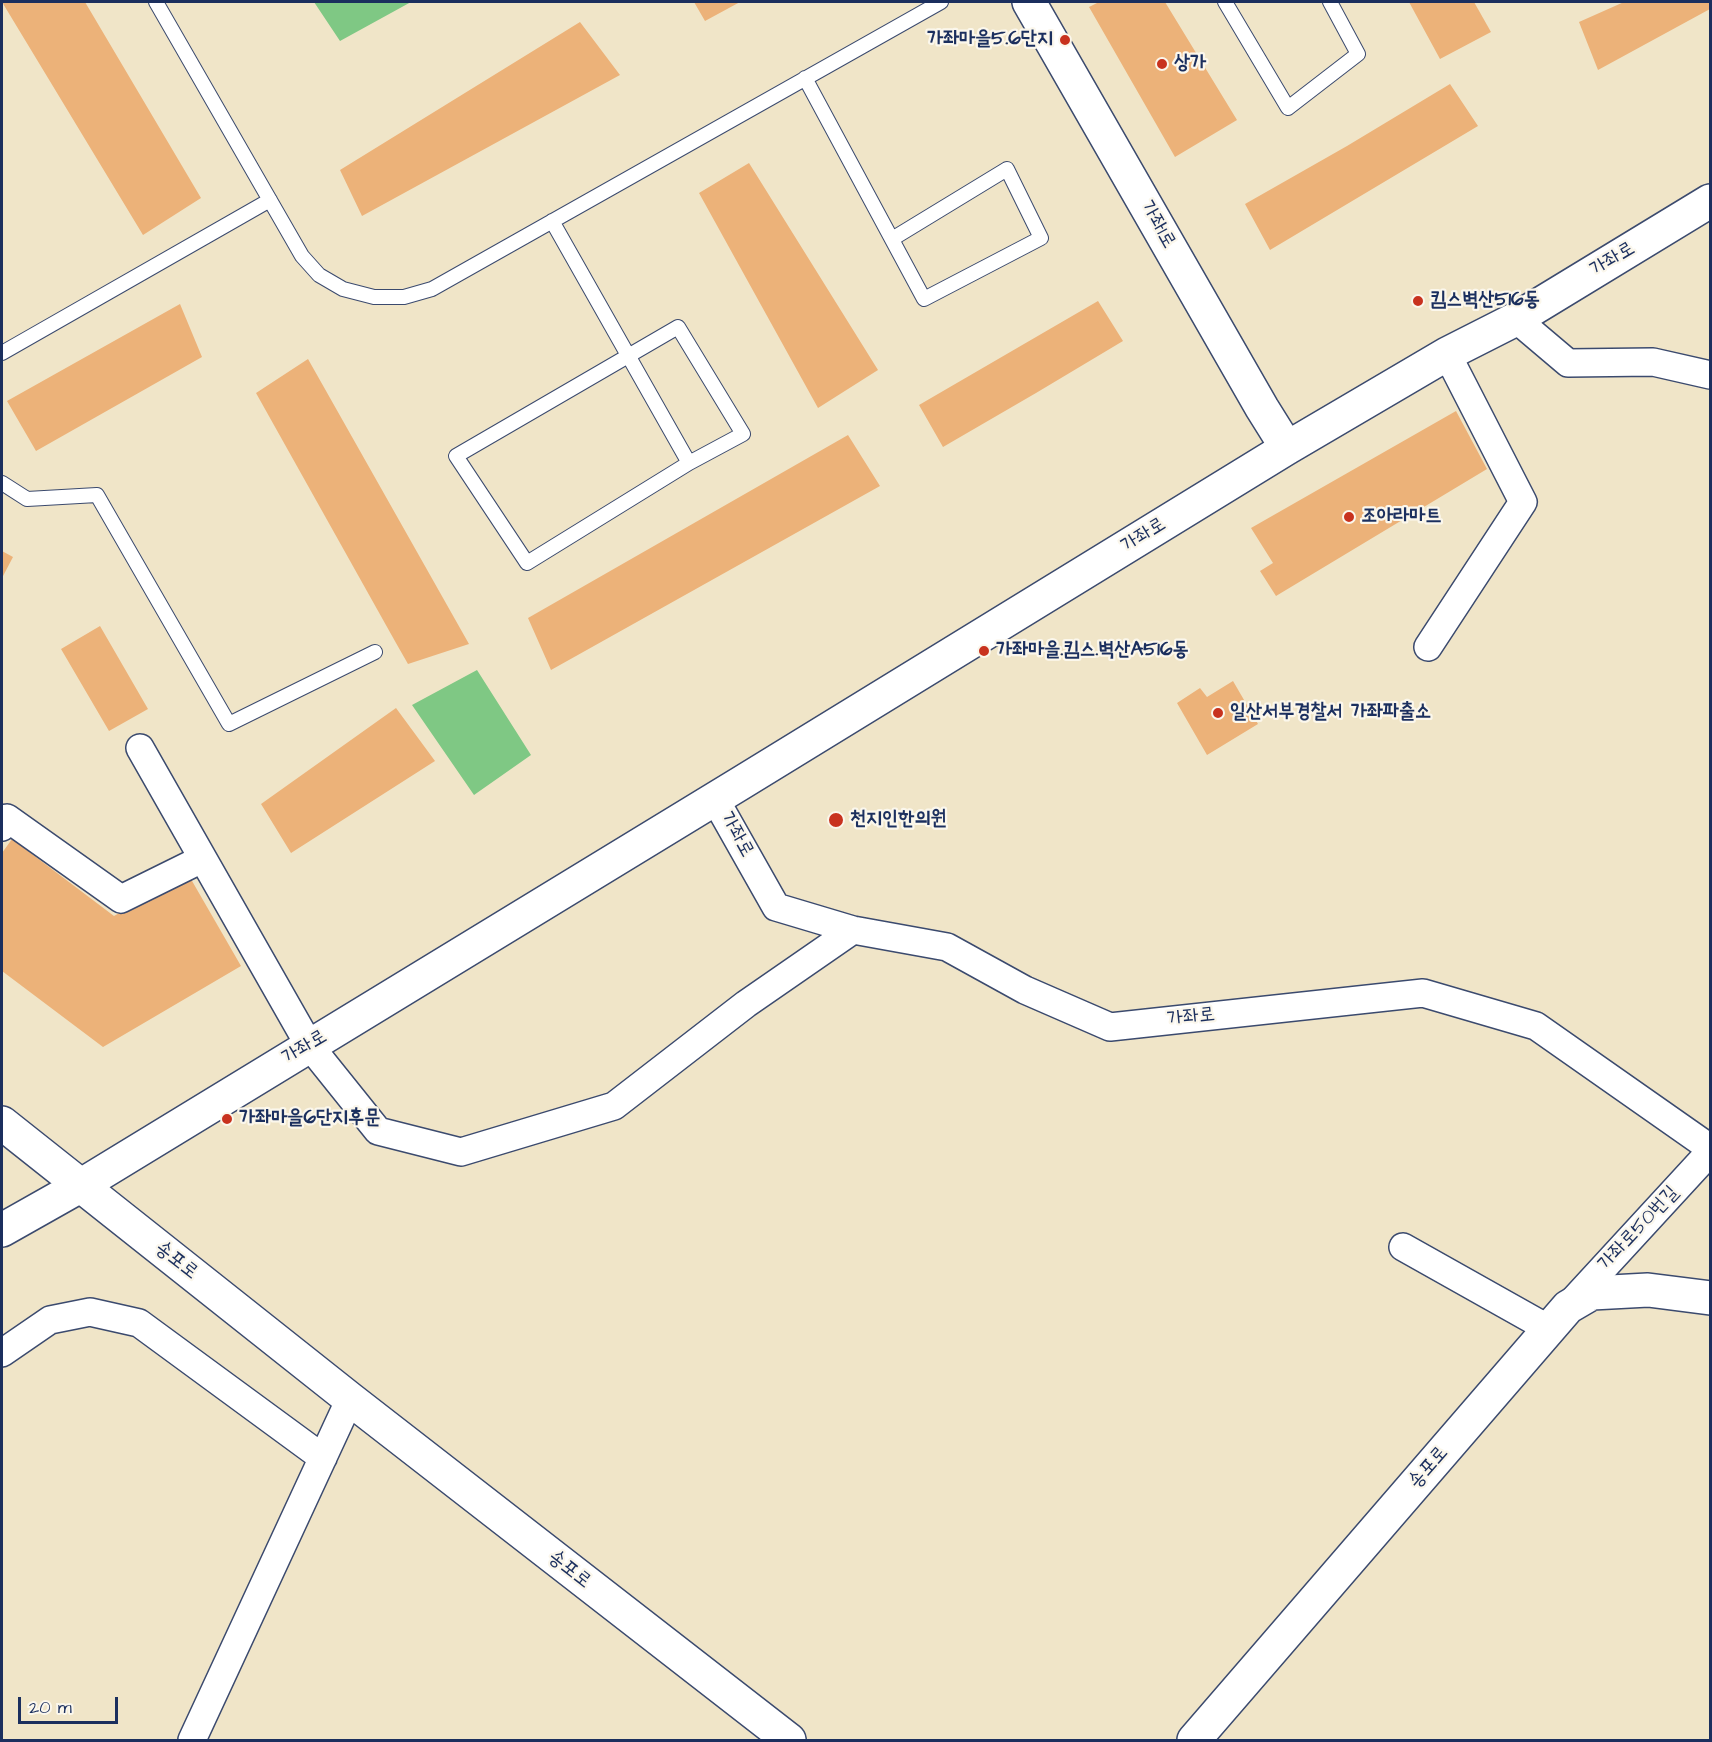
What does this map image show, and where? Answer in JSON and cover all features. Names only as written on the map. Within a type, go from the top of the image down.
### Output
[{"type":"street","name":"가좌1로","points":[[1029,2],[1287,448]]},
{"type":"street","name":"가좌로","points":[[2,1230],[80,1186],[1287,448],[1447,354],[1516,319],[1710,201]]},
{"type":"street","points":[[1516,319],[1568,363],[1653,362],[1710,375]]},
{"type":"street","points":[[1428,647],[1523,502],[1447,354]]},
{"type":"street","points":[[140,748],[309,1045],[378,1131],[461,1152],[614,1106],[746,1004],[853,930]]},
{"type":"street","name":"가좌로","points":[[715,799],[776,907],[853,930],[947,947],[1025,990],[1110,1027],[1423,993],[1536,1026],[1710,1150]]},
{"type":"street","points":[[2,827],[7,818],[121,899],[202,859]]},
{"type":"street","name":"송포로","points":[[2,1123],[350,1399],[789,1740]]},
{"type":"street","name":"가좌로50번길","points":[[1559,1318],[1710,1150]]},
{"type":"street","points":[[1403,1247],[1559,1318]]},
{"type":"street","name":"송포로","points":[[1194,1740],[1559,1318],[1592,1293],[1648,1290],[1710,1298]]},
{"type":"street","points":[[2,1353],[50,1320],[90,1312],[140,1323],[323,1458]]},
{"type":"street","points":[[192,1740],[350,1399]]},
{"type":"lane","points":[[156,2],[303,256],[319,275],[343,289],[374,297],[404,297],[432,289],[941,2]]},
{"type":"lane","points":[[1225,2],[1288,108],[1358,54],[1330,2]]},
{"type":"lane","points":[[805,78],[924,299],[1041,238],[1007,169],[892,239]]},
{"type":"lane","points":[[2,352],[270,200]]},
{"type":"lane","points":[[552,221],[689,463]]},
{"type":"lane","points":[[678,327],[743,434],[689,463],[526,563],[456,456],[678,327]]},
{"type":"lane","points":[[2,483],[27,499],[97,495],[229,724],[375,652]]},
{"type":"green space","points":[[314,2],[411,2],[340,41]]},
{"type":"green space","points":[[477,670],[531,755],[474,795],[412,705]]},
{"type":"building","points":[[2,2],[85,2],[201,198],[143,235]]},
{"type":"building","points":[[694,2],[740,2],[705,21]]},
{"type":"building","name":"상가","points":[[1099,2],[1165,2],[1237,120],[1175,157],[1089,7]]},
{"type":"building","points":[[1409,2],[1474,2],[1491,32],[1440,59]]},
{"type":"building","points":[[1624,2],[1710,2],[1710,9],[1598,70],[1579,22]]},
{"type":"building","points":[[580,22],[620,75],[362,216],[340,170]]},
{"type":"building","points":[[1450,84],[1478,126],[1270,250],[1245,204]]},
{"type":"building","points":[[749,163],[878,370],[818,408],[699,193]]},
{"type":"building","points":[[1098,301],[1123,341],[943,447],[919,405]]},
{"type":"building","points":[[180,304],[202,357],[36,451],[7,401]]},
{"type":"building","points":[[308,359],[469,644],[408,664],[396,643],[256,393]]},
{"type":"building","points":[[1456,411],[1487,469],[1276,596],[1260,571],[1273,563],[1251,528]]},
{"type":"building","points":[[848,435],[880,486],[551,670],[528,618]]},
{"type":"building","points":[[2,551],[13,557],[2,578]]},
{"type":"building","points":[[100,626],[148,709],[109,731],[61,649]]},
{"type":"building","name":"일산서부경찰서 가좌파출소","points":[[1233,681],[1258,724],[1207,755],[1177,703],[1200,688],[1207,697]]},
{"type":"building","points":[[396,708],[435,761],[291,853],[261,804]]},
{"type":"building","points":[[12,839],[114,916],[188,874],[241,966],[103,1047],[2,971],[2,853]]},
{"type":"place","name":"가좌마을5.6단지","points":[[1065,40]]},
{"type":"place","name":"상가","points":[[1162,64]]},
{"type":"place","name":"킴스벽산516동","points":[[1418,301]]},
{"type":"place","name":"조아라마트","points":[[1349,517]]},
{"type":"place","name":"가좌마을.킴스.벽산A516동","points":[[984,651]]},
{"type":"place","name":"일산서부경찰서 가좌파출소","points":[[1218,713]]},
{"type":"place","name":"천지인한의원","points":[[836,820]]},
{"type":"place","name":"가좌마을6단지후문","points":[[227,1119]]}]
